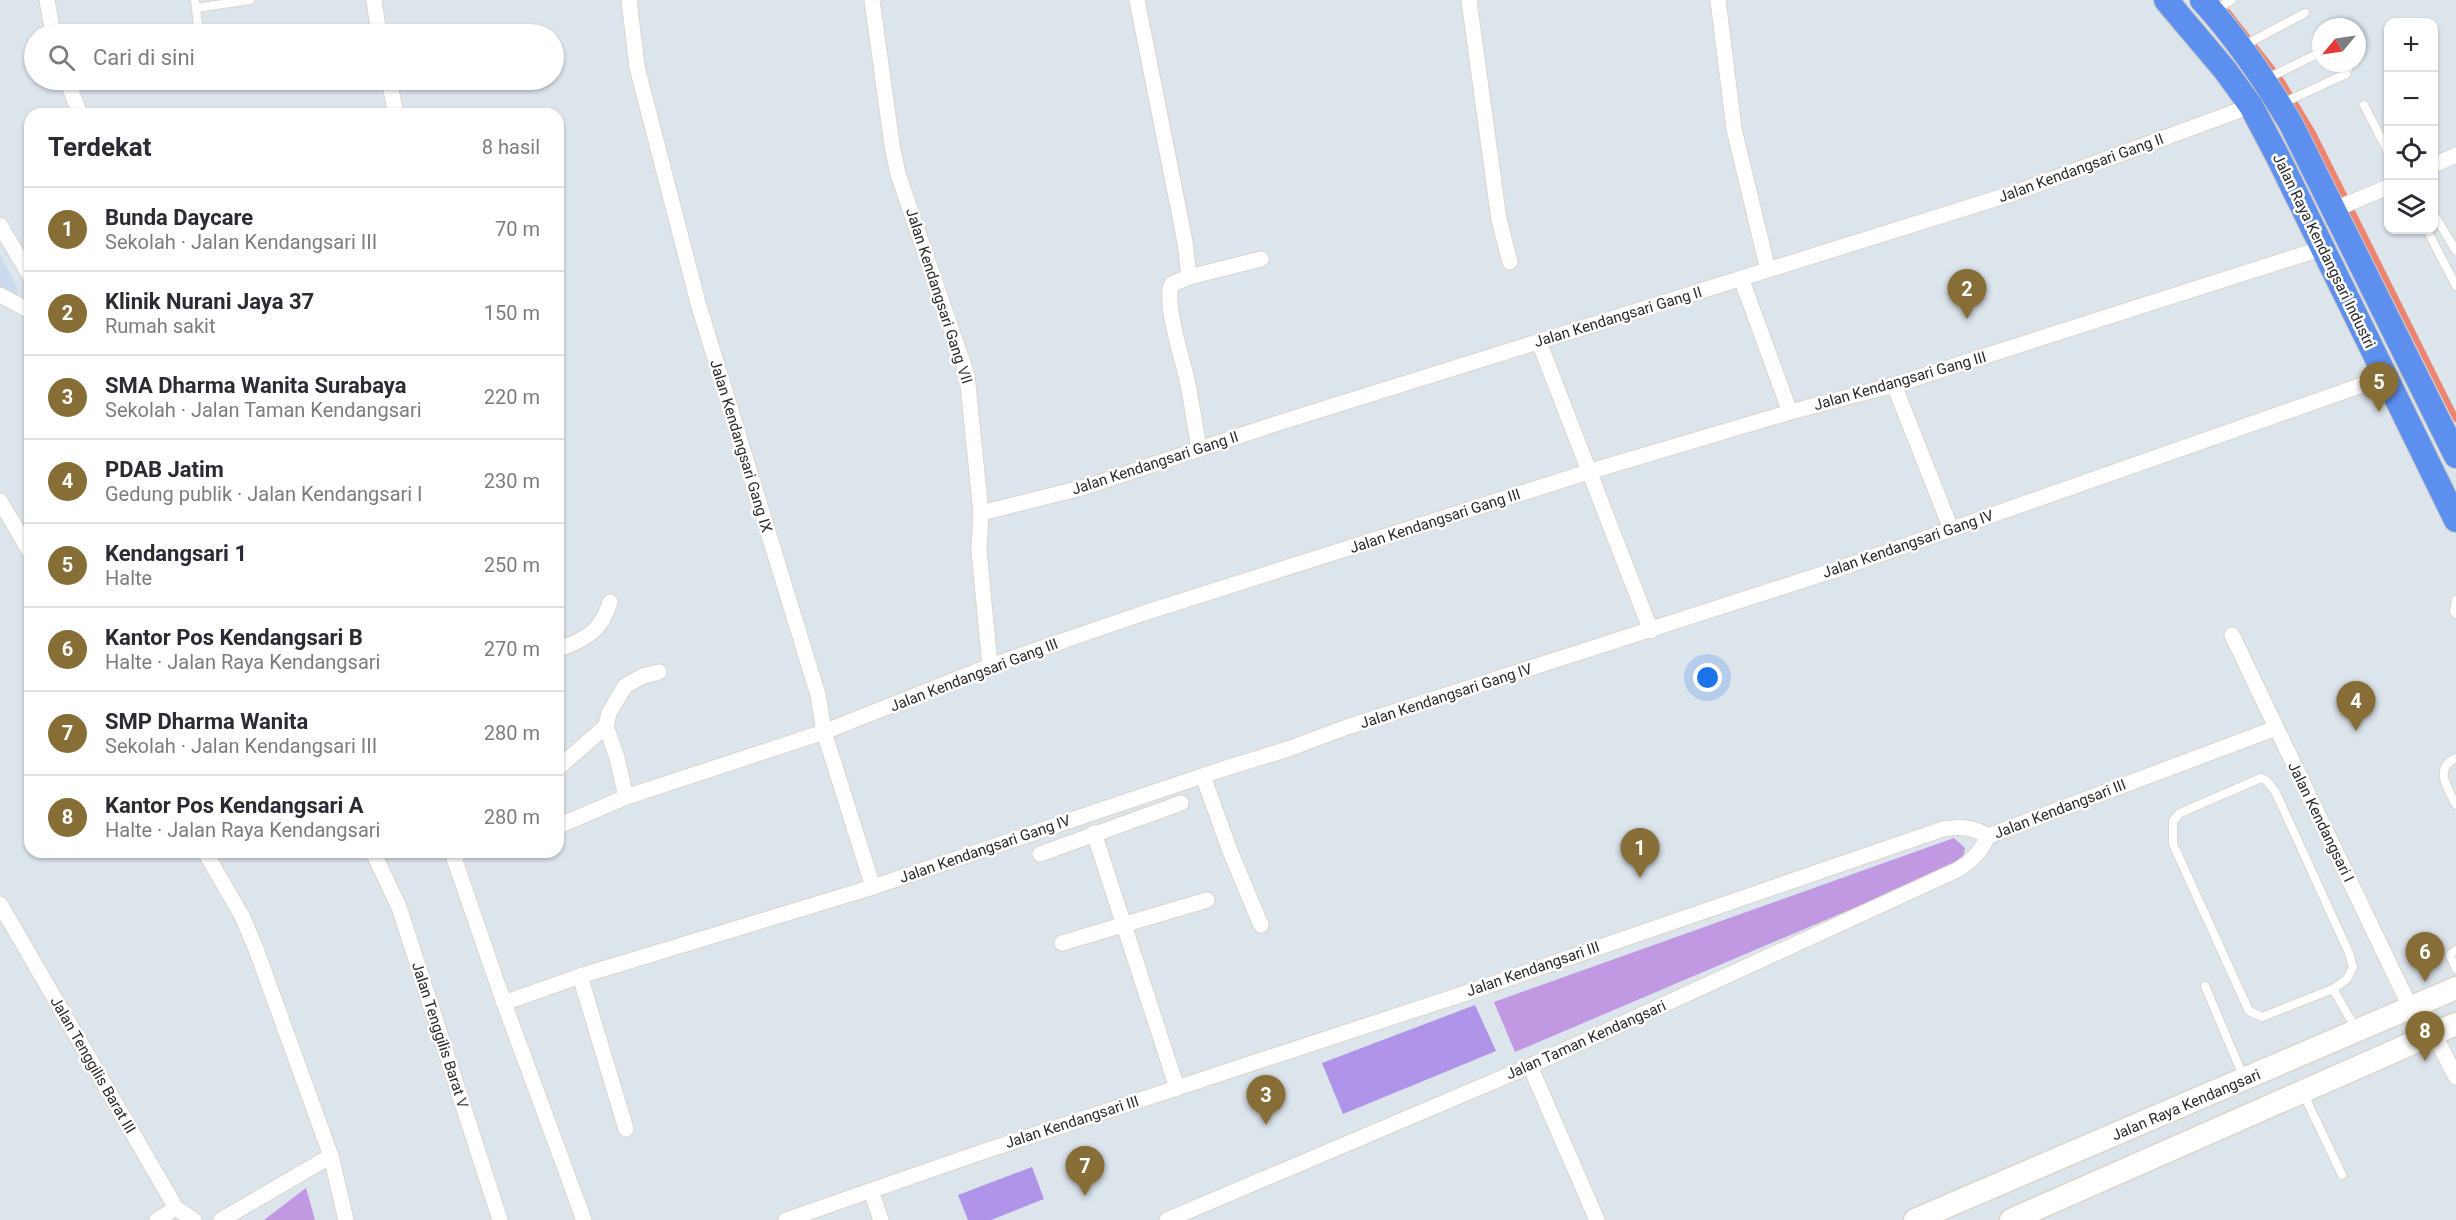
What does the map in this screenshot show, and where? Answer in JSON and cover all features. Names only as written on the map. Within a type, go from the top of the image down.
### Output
[{"type":"main road","name":"Jalan Raya Kendangsari Industri","points":[[2166,0],[2225,70],[2251,106],[2456,520]]},
{"type":"main road","name":"Jalan Raya Kendangsari Industri","points":[[2217,4],[2285,102],[2339,207],[2456,456]]},
{"type":"main road","name":"Jalan Raya Kendangsari","points":[[1915,1220],[2456,988]]},
{"type":"main road","points":[[2011,1220],[2456,1024]]},
{"type":"main road","points":[[2026,1173],[2040,1207]]},
{"type":"street","points":[[47,0],[51,24]]},
{"type":"street","points":[[374,0],[378,24]]},
{"type":"street","name":"Jalan Kendangsari Gang IX","points":[[629,0],[637,68],[698,303],[818,694],[824,732],[873,887]]},
{"type":"street","name":"Jalan Kendangsari Gang VII","points":[[872,0],[891,145],[898,174],[967,375],[981,513],[979,550],[990,666]]},
{"type":"street","points":[[1137,0],[1185,242],[1189,277]]},
{"type":"street","points":[[1468,0],[1499,220],[1510,262]]},
{"type":"street","points":[[1718,0],[1734,129],[1768,270]]},
{"type":"street","points":[[71,90],[78,108]]},
{"type":"street","points":[[391,90],[395,108]]},
{"type":"street","name":"Jalan Kendangsari Gang II","points":[[981,513],[1085,487],[1199,449],[2014,193],[2251,106]]},
{"type":"street","points":[[2438,163],[2456,155]]},
{"type":"street","points":[[2339,207],[2384,189]]},
{"type":"street","points":[[0,225],[24,266]]},
{"type":"street","name":"Jalan Kendangsari Gang III","points":[[564,823],[626,797],[824,732],[990,666],[1144,613],[1588,472],[1790,412],[1894,385],[2323,248]]},
{"type":"street","points":[[1199,449],[1187,379],[1175,334],[1169,292],[1172,284],[1189,277],[1261,259]]},
{"type":"street","points":[[1741,278],[1790,412]]},
{"type":"street","points":[[0,295],[24,308]]},
{"type":"street","points":[[1539,342],[1651,631]]},
{"type":"street","name":"Jalan Kendangsari Gang IV","points":[[504,1003],[580,976],[873,887],[1203,776],[1651,631],[2385,377]]},
{"type":"street","points":[[1894,385],[1951,529]]},
{"type":"street","points":[[0,501],[24,542]]},
{"type":"street","points":[[564,647],[577,643],[598,628],[605,618],[610,602]]},
{"type":"street","name":"Jalan Kendangsari I","points":[[2232,635],[2411,1009]]},
{"type":"street","points":[[564,763],[606,726],[613,705],[625,686],[643,676],[659,672]]},
{"type":"street","points":[[606,726],[617,758],[626,797]]},
{"type":"street","name":"Jalan Kendangsari III","points":[[786,1220],[1489,985],[1944,829],[1961,826],[1975,828],[1988,836],[2276,728]]},
{"type":"street","points":[[1203,776],[1230,851],[1262,925]]},
{"type":"street","points":[[1040,854],[1182,803]]},
{"type":"street","points":[[1094,833],[1178,1088]]},
{"type":"street","name":"Jalan Taman Kendangsari","points":[[1167,1220],[1530,1066],[1957,870],[1972,861],[1982,849],[1988,836]]},
{"type":"street","points":[[208,858],[242,916],[256,949],[331,1156],[346,1220]]},
{"type":"street","name":"Jalan Tenggilis Barat V","points":[[376,858],[399,907],[500,1220]]},
{"type":"street","points":[[456,858],[504,1003],[584,1220]]},
{"type":"street","points":[[1062,943],[1206,900]]},
{"type":"street","name":"Jalan Tenggilis Barat III","points":[[0,904],[176,1208],[194,1220]]},
{"type":"street","points":[[580,976],[627,1129]]},
{"type":"street","points":[[2434,1034],[2456,1077]]},
{"type":"street","points":[[1530,1066],[1597,1220]]},
{"type":"street","points":[[221,1220],[331,1156]]},
{"type":"street","points":[[871,1191],[881,1220]]},
{"type":"street","points":[[157,1220],[176,1208]]},
{"type":"lane","points":[[198,24],[195,4],[250,0]]},
{"type":"lane","points":[[2246,44],[2305,13]]},
{"type":"lane","points":[[2269,77],[2312,56]]},
{"type":"lane","points":[[2285,102],[2347,72]]},
{"type":"lane","points":[[2364,105],[2384,144]]},
{"type":"lane","points":[[2438,222],[2456,251]]},
{"type":"lane","points":[[2429,234],[2456,286]]},
{"type":"lane","points":[[2456,600],[2454,610],[2456,614]]},
{"type":"lane","points":[[2456,758],[2449,761],[2444,769],[2443,778],[2456,805]]},
{"type":"lane","points":[[2261,778],[2267,780],[2276,793],[2349,953],[2353,967],[2352,973],[2333,989],[2269,1016],[2254,1015],[2249,1011],[2173,844],[2173,821],[2180,813],[2261,778]]},
{"type":"lane","points":[[2456,950],[2450,955],[2456,969]]},
{"type":"lane","points":[[2205,986],[2245,1079]]},
{"type":"lane","points":[[2333,989],[2358,1031]]},
{"type":"lane","points":[[2303,1092],[2342,1175]]},
{"type":"shaded area","points":[[0,255],[17,287],[18,300],[0,295]]},
{"type":"shaded area","points":[[1954,838],[1965,848],[1962,862],[1515,1052],[1494,1002]]},
{"type":"shaded area","points":[[1475,1005],[1496,1051],[1343,1114],[1322,1063]]},
{"type":"shaded area","points":[[1032,1167],[1044,1199],[991,1220],[968,1220],[958,1195]]},
{"type":"shaded area","points":[[306,1188],[315,1220],[264,1220]]},
{"type":"waterway","points":[[2228,12],[2281,80],[2313,133],[2456,419]]},
{"type":"place","name":"Klinik Nurani Jaya 37","points":[[1967,319]]},
{"type":"place","name":"Kendangsari 1","points":[[2379,412]]},
{"type":"place","name":"PDAB Jatim","points":[[2356,731]]},
{"type":"place","name":"Bunda Daycare","points":[[1640,878]]},
{"type":"place","name":"Kantor Pos Kendangsari B","points":[[2425,982]]},
{"type":"place","name":"Kantor Pos Kendangsari A","points":[[2425,1061]]},
{"type":"place","name":"SMA Dharma Wanita Surabaya","points":[[1266,1125]]},
{"type":"place","name":"SMP Dharma Wanita","points":[[1085,1196]]}]
